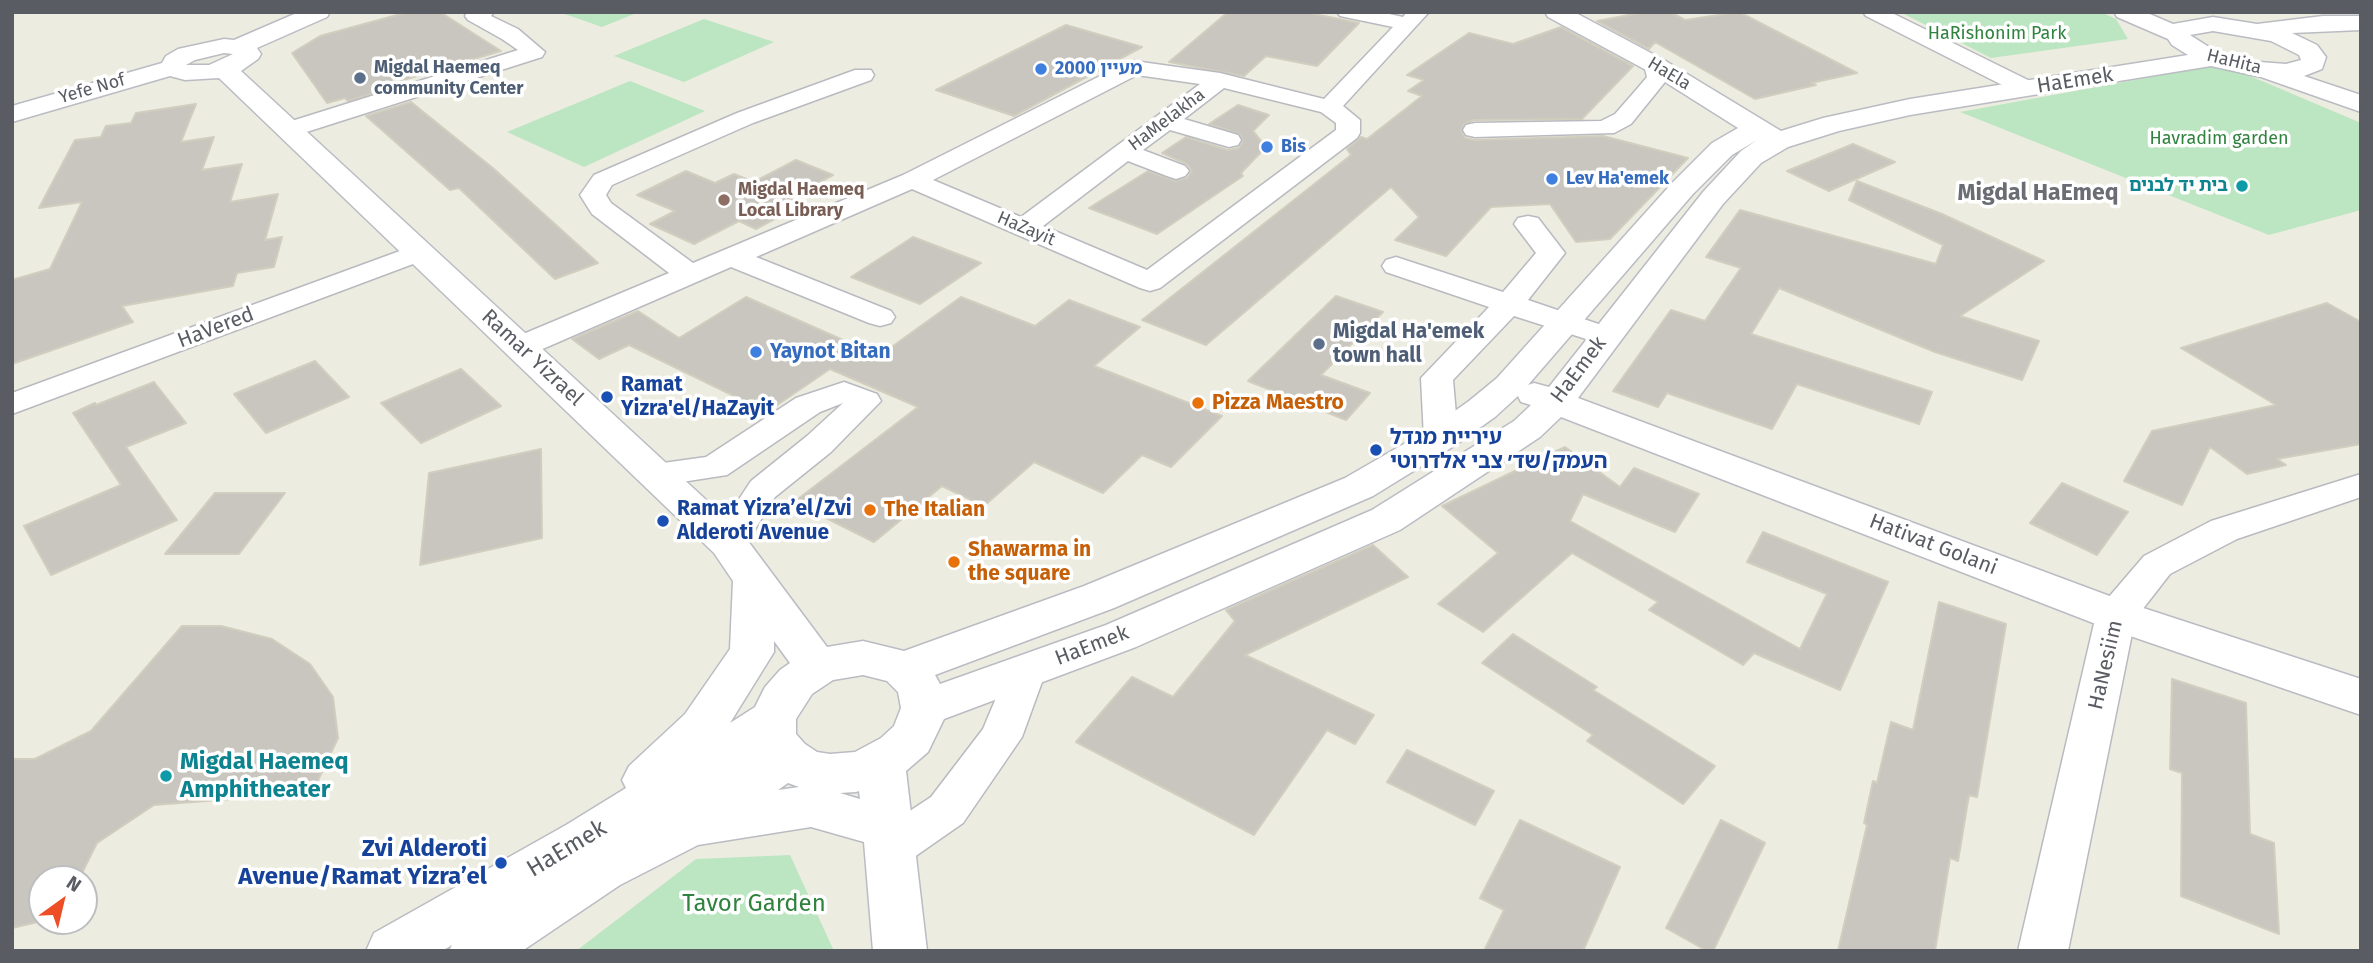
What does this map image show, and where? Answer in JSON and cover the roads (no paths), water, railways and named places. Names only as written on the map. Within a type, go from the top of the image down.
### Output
[{"type":"main road","points":[[232,57],[319,12]]},
{"type":"main road","name":"HaEla","points":[[1556,12],[1655,65],[1768,135]]},
{"type":"main road","points":[[2124,12],[2192,41]]},
{"type":"main road","points":[[2162,12],[2192,41]]},
{"type":"main road","points":[[2260,30],[2323,23],[2361,23]]},
{"type":"main road","name":"HaHita","points":[[2235,26],[2260,30],[2296,43],[2310,57],[2304,69],[2264,71],[2192,41],[2235,26]]},
{"type":"main road","name":"HaEmek","points":[[913,688],[1099,597],[1359,487],[1441,438],[1482,409],[1509,384],[1683,188],[1722,149],[1768,135],[1910,107],[2192,41]]},
{"type":"main road","points":[[2310,57],[2344,42],[2361,41]]},
{"type":"main road","name":"Yefe Nof","points":[[12,114],[172,68],[175,61],[195,51],[224,46],[232,57]]},
{"type":"main road","name":"Ramar Yizrael","points":[[232,57],[288,131],[728,543],[817,668]]},
{"type":"main road","points":[[2310,57],[2361,83]]},
{"type":"main road","points":[[2264,71],[2361,104]]},
{"type":"main road","name":"HaEmek","points":[[913,688],[1026,671],[1121,636],[1386,520],[1527,429],[1556,402],[1713,198],[1768,135]]},
{"type":"main road","name":"Hativat Golani","points":[[1509,384],[2116,615],[2361,697]]},
{"type":"main road","points":[[584,840],[702,727],[752,652],[754,580]]},
{"type":"main road","points":[[863,658],[884,661],[913,688],[920,724],[898,752],[881,763],[856,772],[830,774],[806,770],[780,739],[781,700],[796,682],[817,668],[840,660],[863,658]]},
{"type":"main road","name":"HaEmek","points":[[393,951],[584,840],[780,739]]},
{"type":"main road","name":"HaEmek","points":[[476,951],[602,869],[687,826],[780,739]]},
{"type":"main road","points":[[881,763],[900,951]]},
{"type":"main road","points":[[687,826],[811,806],[890,838]]},
{"type":"street","points":[[288,131],[534,52],[510,34],[475,16],[484,12]]},
{"type":"street","points":[[1347,12],[1414,18]]},
{"type":"street","points":[[1873,12],[2012,82]]},
{"type":"street","points":[[1329,107],[1414,18]]},
{"type":"street","points":[[1475,130],[1605,128],[1623,119],[1644,95],[1658,77],[1655,65]]},
{"type":"street","points":[[520,347],[912,180],[1002,136],[1078,94],[1135,68],[1220,80]]},
{"type":"street","points":[[689,274],[601,208],[593,195],[603,180],[745,118],[863,75]]},
{"type":"street","name":"HaMelakha","points":[[1024,228],[1220,80],[1329,107]]},
{"type":"street","name":"HaZayit","points":[[912,180],[1150,282],[1348,133],[1348,120],[1329,107]]},
{"type":"street","points":[[1167,121],[1229,140]]},
{"type":"street","points":[[1126,152],[1176,172]]},
{"type":"street","points":[[1441,438],[1437,377],[1509,304],[1551,253],[1528,224]]},
{"type":"street","name":"HaVered","points":[[12,404],[419,252]]},
{"type":"street","points":[[731,257],[880,317]]},
{"type":"street","points":[[1396,266],[1605,336]]},
{"type":"street","points":[[656,475],[715,467],[808,405],[844,392],[865,401],[819,444],[763,489],[728,543]]},
{"type":"street","name":"HaNesiim","points":[[2043,951],[2116,615],[2157,565],[2168,559],[2224,530],[2361,485]]},
{"type":"street","points":[[890,838],[947,810],[1002,737],[1026,671]]},
{"type":"place","name":"מעיין 2000","points":[[1041,69]]},
{"type":"place","name":"Migdal Haemeq community Center","points":[[360,78]]},
{"type":"place","name":"Bis","points":[[1267,147]]},
{"type":"place","name":"Lev Ha'emek","points":[[1552,179]]},
{"type":"place","name":"בית יד לבנים","points":[[2242,186]]},
{"type":"place","name":"Migdal Haemeq Local Library","points":[[724,200]]},
{"type":"place","name":"Migdal Ha'emek town hall","points":[[1319,344]]},
{"type":"place","name":"Yaynot Bitan","points":[[756,352]]},
{"type":"place","name":"Ramat Yizra'el/HaZayit","points":[[607,397]]},
{"type":"place","name":"Pizza Maestro","points":[[1198,403]]},
{"type":"place","name":"עיריית מגדל העמק/שד׳ צבי אלדרוטי","points":[[1376,450]]},
{"type":"place","name":"The Italian","points":[[870,510]]},
{"type":"place","name":"Ramat Yizra’el/Zvi Alderoti Avenue","points":[[663,521]]},
{"type":"place","name":"Shawarma in the square","points":[[954,562]]},
{"type":"place","name":"Migdal Haemeq Amphitheater","points":[[166,776]]},
{"type":"place","name":"Zvi Alderoti Avenue/Ramat Yizra’el","points":[[501,863]]},
{"type":"district","name":"Migdal HaEmeq","points":[[2038,194]]},
{"type":"park label","name":"HaRishonim Park","points":[[1997,34]]},
{"type":"park label","name":"Havradim garden","points":[[2219,139]]},
{"type":"park label","name":"Tavor Garden","points":[[754,904]]}]
